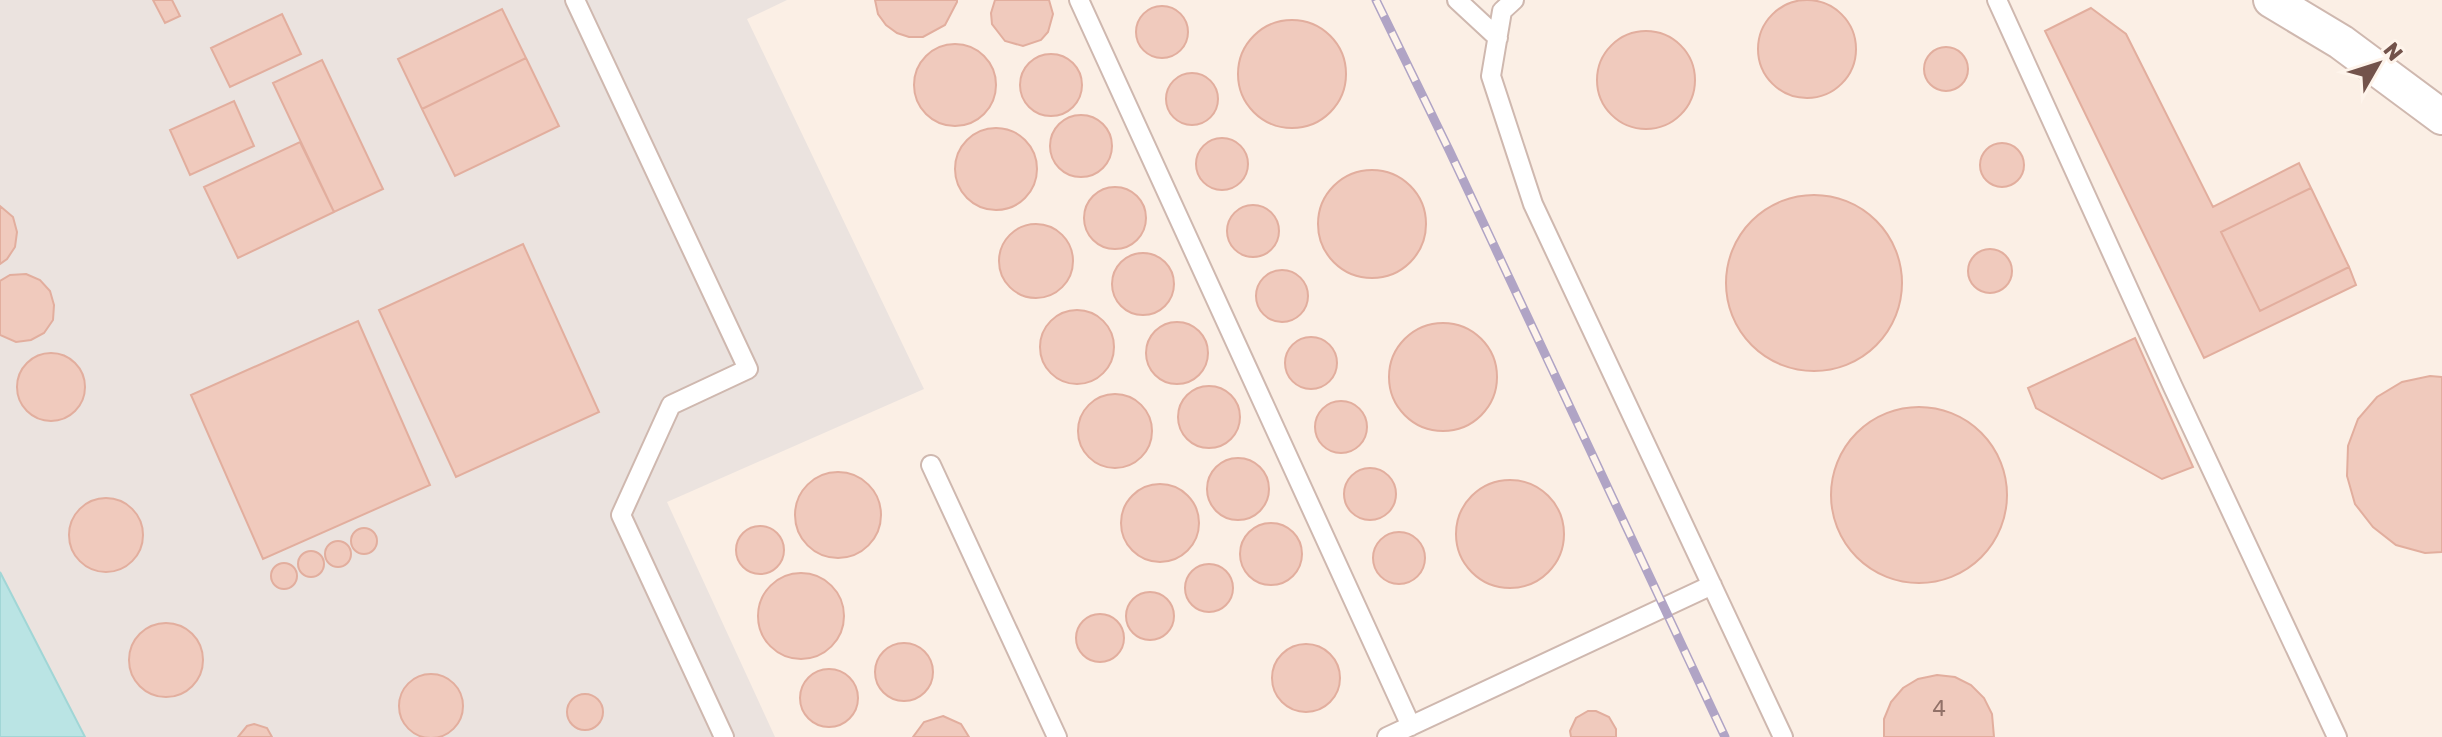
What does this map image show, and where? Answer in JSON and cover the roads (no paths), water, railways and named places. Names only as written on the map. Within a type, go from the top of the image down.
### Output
[{"type":"street","points":[[2271,0],[2341,42],[2442,117]]},
{"type":"lane","points":[[575,0],[748,369],[671,405],[621,515],[724,737]]},
{"type":"lane","points":[[1079,0],[1411,726]]},
{"type":"lane","points":[[1457,0],[1498,38]]},
{"type":"lane","points":[[1514,0],[1502,11],[1491,76],[1533,204],[1783,737]]},
{"type":"lane","points":[[1997,0],[2166,373],[2337,737]]},
{"type":"lane","points":[[931,465],[1057,737]]},
{"type":"lane","points":[[1387,737],[1712,585]]},
{"type":"water","points":[[0,572],[85,737],[0,737]]},
{"type":"railway","points":[[1376,0],[1725,737]]}]
